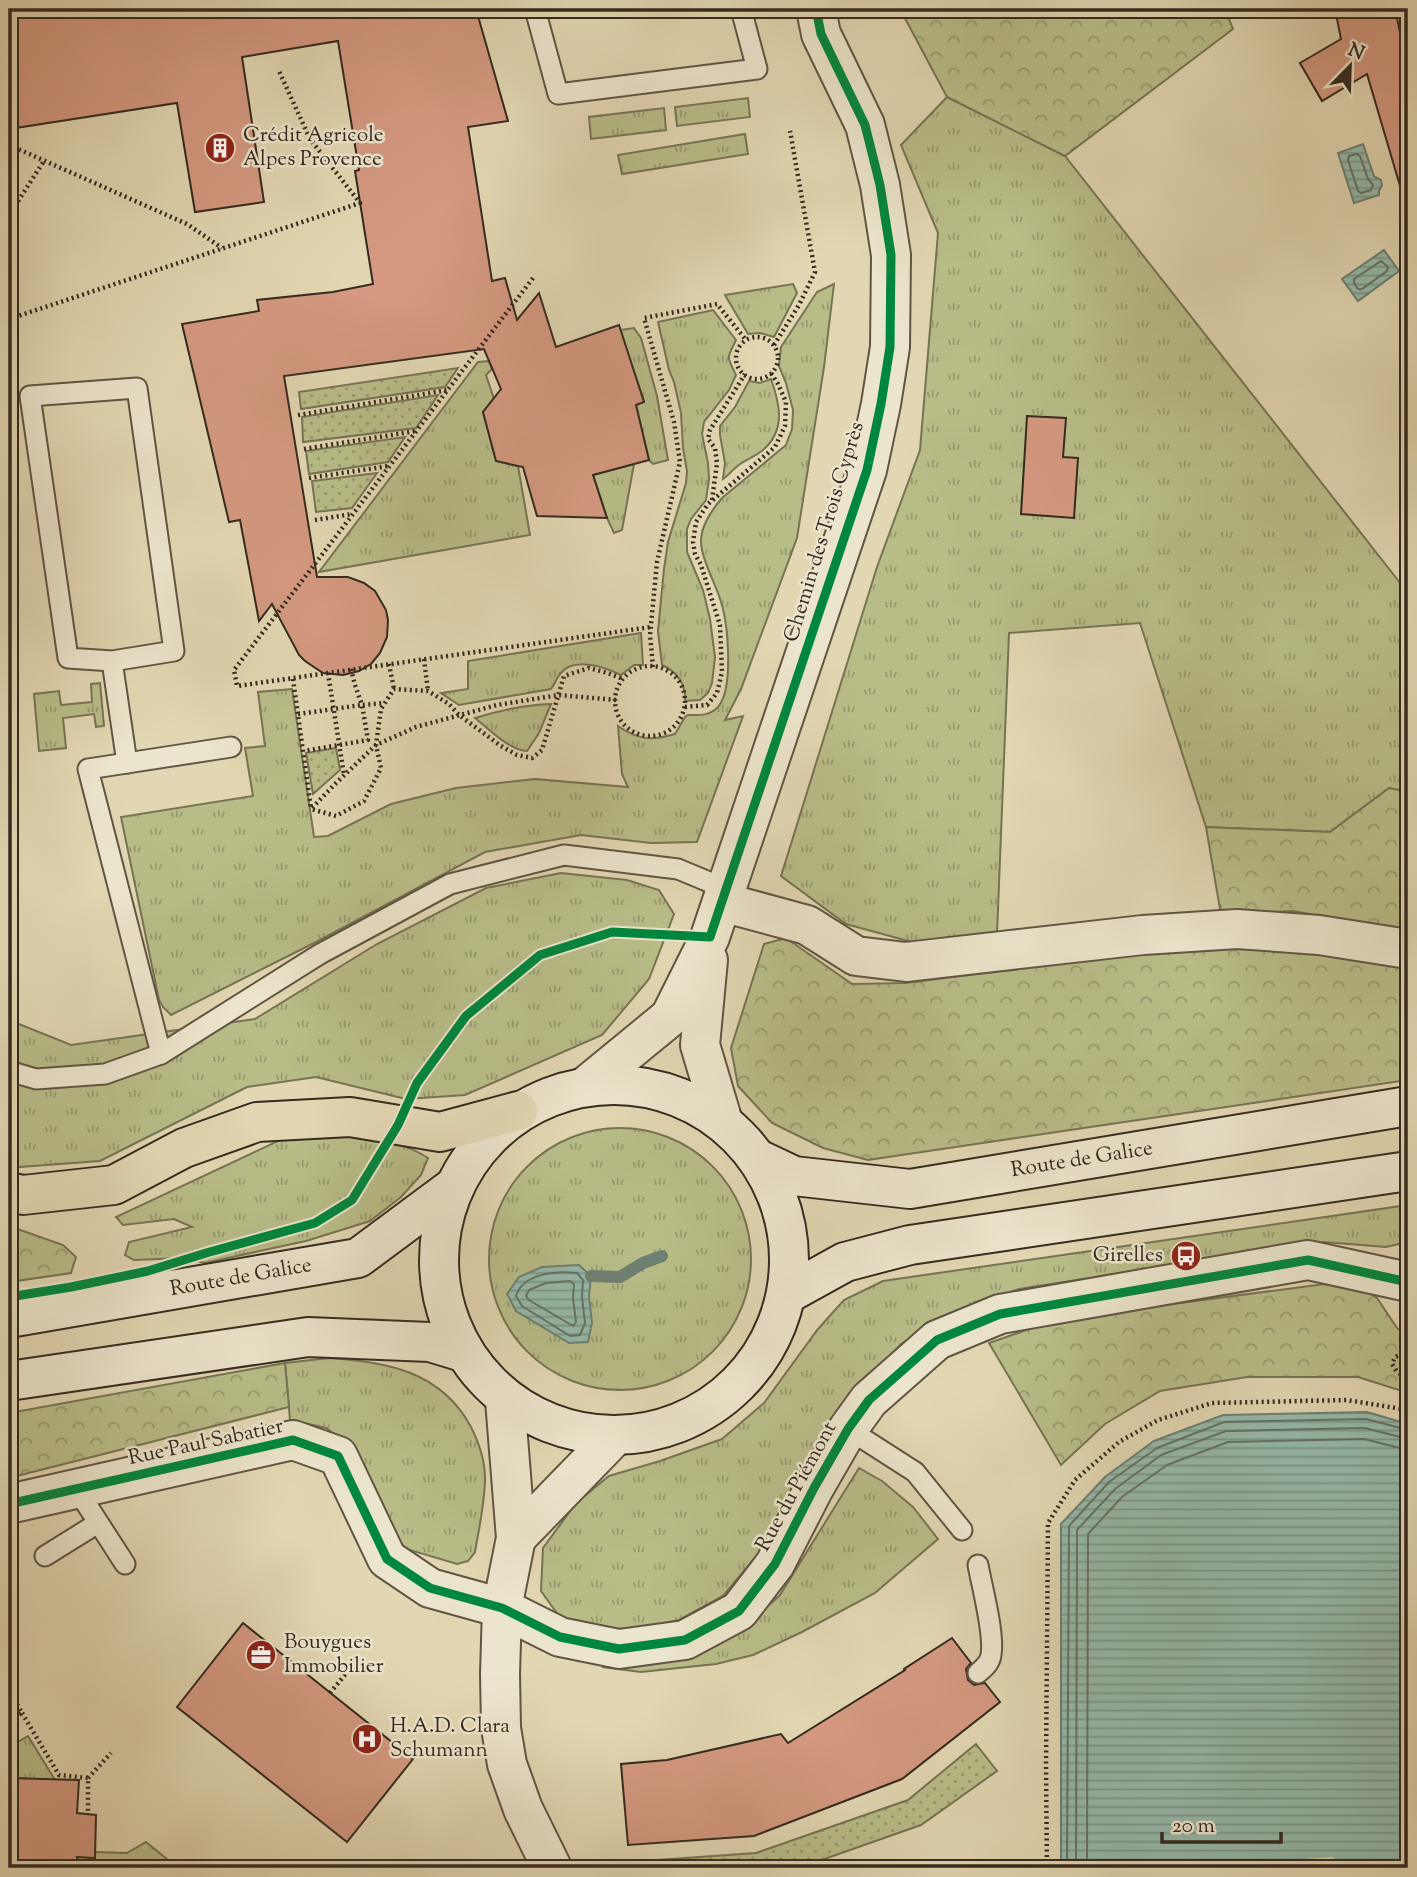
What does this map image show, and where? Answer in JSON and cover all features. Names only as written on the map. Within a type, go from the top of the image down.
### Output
[{"type":"highway","points":[[9,1192],[23,1195],[114,1185],[184,1148],[257,1122],[350,1117],[440,1132],[518,1111]]},
{"type":"street","name":"Chemin des Trois Cyprès","points":[[586,1086],[670,1017],[710,937],[867,470],[890,347],[891,255],[880,185],[865,125],[821,34],[816,9]]},
{"type":"street","points":[[724,896],[807,925],[856,956],[906,962],[1143,935],[1237,929],[1319,935],[1408,949]]},
{"type":"street","name":"Chemin des Trois Cyprès","points":[[710,937],[700,1045],[723,1122]]},
{"type":"street","points":[[634,1085],[680,1097],[723,1122],[758,1159],[778,1195],[789,1244],[787,1294],[768,1346],[737,1387],[693,1418],[645,1434],[614,1437],[562,1429],[505,1400],[463,1352],[439,1288],[437,1245],[451,1189],[477,1148],[518,1111],[586,1086],[634,1085]]},
{"type":"street","name":"Route de Galice","points":[[758,1159],[794,1176],[910,1189],[1408,1106]]},
{"type":"street","points":[[787,1294],[845,1262],[910,1245],[1408,1171]]},
{"type":"street","name":"Route de Galice","points":[[9,1318],[358,1258],[451,1189]]},
{"type":"street","name":"Rue du Piémont","points":[[502,1608],[560,1637],[619,1649],[685,1640],[739,1611],[775,1564],[814,1488],[869,1399],[937,1340],[1000,1314],[1308,1260],[1408,1282]]},
{"type":"street","points":[[9,1381],[308,1337],[430,1342],[463,1352]]},
{"type":"street","points":[[505,1400],[516,1538],[502,1608],[501,1728],[507,1764],[523,1809],[552,1868]]},
{"type":"street","points":[[516,1538],[614,1437]]},
{"type":"street","name":"Rue Paul Sabatier","points":[[9,1504],[293,1440],[338,1456],[387,1559],[430,1588],[502,1608]]},
{"type":"lane","points":[[535,9],[558,94],[757,69],[741,9]]},
{"type":"lane","points":[[137,388],[174,652],[112,661],[68,657],[30,396],[137,388]]},
{"type":"lane","points":[[112,661],[127,763]]},
{"type":"lane","points":[[161,1054],[88,769],[231,747]]},
{"type":"lane","points":[[9,1071],[36,1079],[105,1074],[161,1054],[320,954],[450,884],[564,855],[678,869],[724,896]]},
{"type":"lane","points":[[848,1429],[915,1472],[962,1530]]},
{"type":"lane","points":[[76,1488],[125,1564]]},
{"type":"lane","points":[[45,1556],[99,1523]]},
{"type":"lane","points":[[978,1565],[992,1642],[991,1658],[978,1673]]},
{"type":"path","points":[[9,319],[360,203],[310,139],[278,69]]},
{"type":"path","points":[[774,345],[799,305],[815,272],[790,131]]},
{"type":"path","points":[[9,145],[187,224],[223,248]]},
{"type":"path","points":[[9,215],[44,161]]},
{"type":"path","points":[[533,278],[234,670],[237,686],[651,627]]},
{"type":"path","points":[[653,667],[650,635],[659,551],[680,462],[674,422],[644,318],[717,304],[746,340]]},
{"type":"path","points":[[765,338],[774,345],[778,359],[771,373],[754,378],[745,374],[738,365],[737,351],[746,340],[765,338]]},
{"type":"path","points":[[685,707],[707,705],[717,693],[722,672],[720,625],[701,565],[695,555],[693,542],[696,522],[712,500],[775,447],[785,426],[786,402],[771,373]]},
{"type":"path","points":[[712,500],[717,463],[715,448],[708,439],[710,430],[745,374]]},
{"type":"path","points":[[298,415],[449,390]]},
{"type":"path","points":[[304,449],[417,431]]},
{"type":"path","points":[[309,478],[390,466]]},
{"type":"path","points":[[316,520],[353,514]]},
{"type":"path","points":[[424,659],[428,691]]},
{"type":"path","points":[[311,809],[336,816],[365,801],[381,768],[376,745],[381,709],[394,689],[389,664]]},
{"type":"path","points":[[642,667],[664,669],[674,675],[681,684],[685,707],[674,728],[664,734],[641,735],[630,730],[617,711],[618,689],[623,679],[642,667]]},
{"type":"path","points":[[394,689],[428,691],[501,746],[517,755],[532,758],[542,750],[564,676],[589,668],[623,679]]},
{"type":"path","points":[[351,669],[362,705],[368,740]]},
{"type":"path","points":[[328,673],[344,775]]},
{"type":"path","points":[[293,678],[311,809]]},
{"type":"path","points":[[311,809],[376,745],[416,727],[497,705],[559,695],[616,700]]},
{"type":"path","points":[[298,714],[385,703]]},
{"type":"path","points":[[303,751],[368,740],[376,745]]},
{"type":"path","points":[[1408,1356],[1403,1354],[1395,1357],[1392,1364],[1397,1372],[1408,1378]]},
{"type":"path","points":[[1047,1868],[1048,1522],[1075,1480],[1119,1442],[1158,1420],[1212,1403],[1347,1400],[1408,1410]]},
{"type":"path","points":[[9,1628],[12,1637],[9,1638]]},
{"type":"path","points":[[330,1693],[360,1655]]},
{"type":"path","points":[[9,1690],[59,1775],[88,1778]]},
{"type":"path","points":[[9,1721],[22,1713]]},
{"type":"path","points":[[88,1814],[88,1778],[111,1752]]},
{"type":"green space","points":[[900,9],[1225,9],[1233,29],[1065,156],[947,97]]},
{"type":"green space","points":[[947,97],[1065,156],[1408,593],[1408,792],[1389,788],[1330,832],[1206,827],[1140,623],[1009,633],[997,934],[919,944],[846,924],[781,876],[877,567],[920,450],[938,233],[901,145]]},
{"type":"green space","points":[[748,98],[750,117],[677,126],[675,107]]},
{"type":"green space","points":[[664,108],[666,130],[591,139],[589,117]]},
{"type":"green space","points":[[745,134],[748,154],[622,174],[618,155]]},
{"type":"green space","points":[[793,284],[797,293],[774,337],[760,333],[748,334],[725,295]]},
{"type":"green space","points":[[834,284],[797,538],[741,689],[725,720],[743,716],[697,842],[651,843],[581,835],[485,852],[171,1015],[159,1000],[121,817],[253,796],[245,748],[265,746],[258,692],[292,689],[314,837],[328,836],[391,804],[456,788],[535,779],[628,787],[622,774],[618,726],[639,737],[667,736],[675,734],[688,715],[708,713],[718,707],[723,698],[728,672],[726,625],[702,548],[703,529],[722,498],[786,445],[792,429],[793,410],[779,366],[781,347],[817,292]]},
{"type":"green space","points":[[713,310],[736,340],[729,357],[736,375],[729,390],[704,422],[702,434],[709,479],[706,500],[691,519],[687,529],[687,552],[703,590],[715,657],[708,693],[700,700],[685,701],[680,679],[662,665],[658,631],[668,542],[686,483],[687,471],[681,413],[658,322]]},
{"type":"green space","points":[[634,328],[641,338],[657,396],[668,460],[653,464],[649,460],[636,405],[644,402],[620,330]]},
{"type":"green space","points":[[489,361],[492,369],[486,375],[494,399],[483,412],[496,461],[518,466],[530,535],[319,572],[478,362]]},
{"type":"green space","points":[[458,368],[445,387],[301,409],[299,392]]},
{"type":"green space","points":[[771,379],[779,416],[775,434],[763,450],[740,464],[723,479],[725,463],[720,426],[735,407],[749,381],[760,383]]},
{"type":"green space","points":[[438,395],[416,428],[303,442],[302,417]]},
{"type":"green space","points":[[405,437],[388,462],[309,474],[306,451]]},
{"type":"green space","points":[[634,464],[622,530],[614,533],[593,475]]},
{"type":"green space","points":[[377,473],[352,508],[316,512],[312,481]]},
{"type":"green space","points":[[641,633],[643,665],[634,665],[621,675],[598,666],[581,664],[566,669],[551,689],[459,705],[441,693],[468,689],[468,661]]},
{"type":"green space","points":[[100,683],[104,726],[96,727],[94,714],[63,718],[66,748],[39,751],[34,694],[59,691],[61,705],[92,702],[91,684]]},
{"type":"green space","points":[[551,704],[539,733],[527,751],[506,743],[475,718],[512,708]]},
{"type":"green space","points":[[336,748],[340,770],[313,794],[306,753]]},
{"type":"green space","points":[[1389,788],[1408,792],[1408,932],[1293,911],[1221,915],[1206,827],[1330,832]]},
{"type":"green space","points":[[561,873],[627,880],[659,890],[674,914],[649,979],[602,1035],[465,1095],[406,1099],[316,1077],[247,1087],[100,1161],[20,1167],[9,1165],[9,1020],[71,1045],[255,1019],[377,944],[486,888]]},
{"type":"green space","points":[[786,938],[852,984],[906,983],[1214,943],[1374,957],[1408,966],[1408,1080],[868,1160],[823,1148],[772,1123],[738,1086],[731,1048],[764,944]]},
{"type":"green space","points":[[607,1128],[633,1128],[658,1133],[682,1143],[713,1166],[736,1197],[746,1221],[751,1259],[746,1297],[736,1321],[713,1352],[682,1375],[658,1385],[633,1390],[607,1390],[582,1385],[558,1375],[537,1361],[518,1342],[504,1321],[494,1297],[489,1272],[489,1246],[494,1221],[504,1197],[518,1176],[537,1157],[558,1143],[582,1133]]},
{"type":"green space","points":[[295,1133],[381,1140],[414,1150],[428,1158],[421,1175],[401,1197],[370,1221],[306,1241],[205,1263],[184,1258],[134,1260],[125,1255],[129,1242],[192,1227],[174,1219],[123,1225],[116,1217]]},
{"type":"green space","points":[[1408,1205],[1408,1242],[1386,1247],[1324,1242],[1019,1289],[957,1311],[901,1344],[847,1405],[764,1547],[723,1596],[679,1620],[624,1631],[561,1619],[541,1591],[543,1548],[576,1503],[609,1476],[722,1439],[764,1403],[818,1329],[844,1300],[883,1281]]},
{"type":"green space","points":[[9,1226],[63,1245],[76,1257],[71,1273],[9,1282]]},
{"type":"green space","points":[[1332,1283],[1361,1287],[1377,1298],[1397,1328],[1408,1336],[1408,1393],[1358,1377],[1247,1377],[1160,1391],[1105,1424],[1061,1465],[989,1343],[1058,1319]]},
{"type":"green space","points":[[329,1358],[371,1363],[410,1373],[444,1393],[459,1408],[477,1439],[485,1471],[483,1506],[475,1552],[468,1561],[457,1564],[403,1548],[355,1449],[326,1428],[290,1420],[285,1363]]},
{"type":"green space","points":[[285,1363],[289,1407],[9,1478],[9,1413]]},
{"type":"green space","points":[[859,1468],[882,1481],[913,1507],[938,1539],[875,1593],[753,1655],[716,1664],[641,1672],[602,1667],[646,1663],[744,1628],[780,1595]]},
{"type":"green space","points":[[28,1736],[55,1780],[9,1778],[9,1747]]},
{"type":"green space","points":[[976,1744],[997,1771],[921,1825],[799,1868],[629,1868],[629,1862],[756,1853],[908,1800]]},
{"type":"green space","points":[[146,1842],[178,1868],[77,1868],[77,1857],[94,1858],[95,1852],[127,1853]]},
{"type":"water","points":[[1363,144],[1374,176],[1381,180],[1382,185],[1379,195],[1354,203],[1338,153]]},
{"type":"water","points":[[1384,250],[1399,271],[1358,301],[1342,279]]},
{"type":"water","points":[[579,1265],[591,1276],[589,1296],[592,1323],[588,1342],[569,1343],[516,1311],[507,1294],[519,1277],[542,1267]]},
{"type":"water","points":[[1367,1412],[1408,1424],[1408,1868],[1061,1868],[1061,1524],[1105,1477],[1154,1441],[1223,1415]]},
{"type":"pier","points":[[1334,1857],[1335,1868],[1230,1868],[1230,1864]]},
{"type":"building","points":[[9,9],[476,9],[508,121],[468,127],[492,281],[505,278],[517,320],[539,293],[556,347],[619,325],[644,402],[636,405],[649,460],[593,475],[607,518],[537,516],[523,467],[496,461],[483,412],[501,389],[484,349],[284,376],[317,577],[348,577],[364,583],[375,591],[386,610],[388,620],[387,637],[380,653],[371,664],[359,671],[343,675],[323,673],[305,661],[299,655],[272,604],[259,621],[240,520],[229,522],[182,324],[259,311],[257,300],[333,292],[373,284],[355,171],[359,170],[338,41],[242,57],[264,202],[195,212],[177,103],[9,129]]},
{"type":"building","points":[[1335,9],[1395,9],[1408,69],[1408,185],[1400,186],[1367,74],[1322,101],[1300,63],[1341,39]]},
{"type":"building","points":[[1027,416],[1066,418],[1063,457],[1078,458],[1074,518],[1021,514]]},
{"type":"building","points":[[243,1623],[413,1759],[347,1842],[177,1707]]},
{"type":"building","points":[[952,1638],[971,1663],[966,1669],[968,1680],[974,1685],[985,1683],[1000,1702],[902,1779],[754,1836],[628,1845],[621,1764],[667,1760],[781,1734],[788,1743]]},
{"type":"building","points":[[9,1778],[79,1780],[77,1813],[96,1815],[95,1858],[77,1857],[77,1868],[9,1868]]},
{"type":"waterway","points":[[591,1276],[620,1277],[643,1263],[662,1256]]},
{"type":"cycle path","points":[[9,1297],[148,1271],[315,1223],[352,1200],[398,1125],[417,1083],[466,1016],[540,955],[612,932],[710,937],[867,470],[890,347],[891,255],[880,185],[865,125],[821,34],[816,9]]},
{"type":"cycle path","points":[[9,1504],[293,1440],[338,1456],[387,1559],[430,1588],[502,1608],[560,1637],[619,1649],[685,1640],[739,1611],[775,1564],[814,1488],[848,1429],[869,1400],[937,1340],[1000,1314],[1308,1260],[1408,1282]]},
{"type":"place","name":"Crédit Agricole Alpes Provence","points":[[220,148]]},
{"type":"place","name":"Girelles","points":[[1186,1256]]},
{"type":"place","name":"Bouygues Immobilier","points":[[261,1655]]},
{"type":"place","name":"H.A.D. Clara Schumann","points":[[367,1739]]}]
